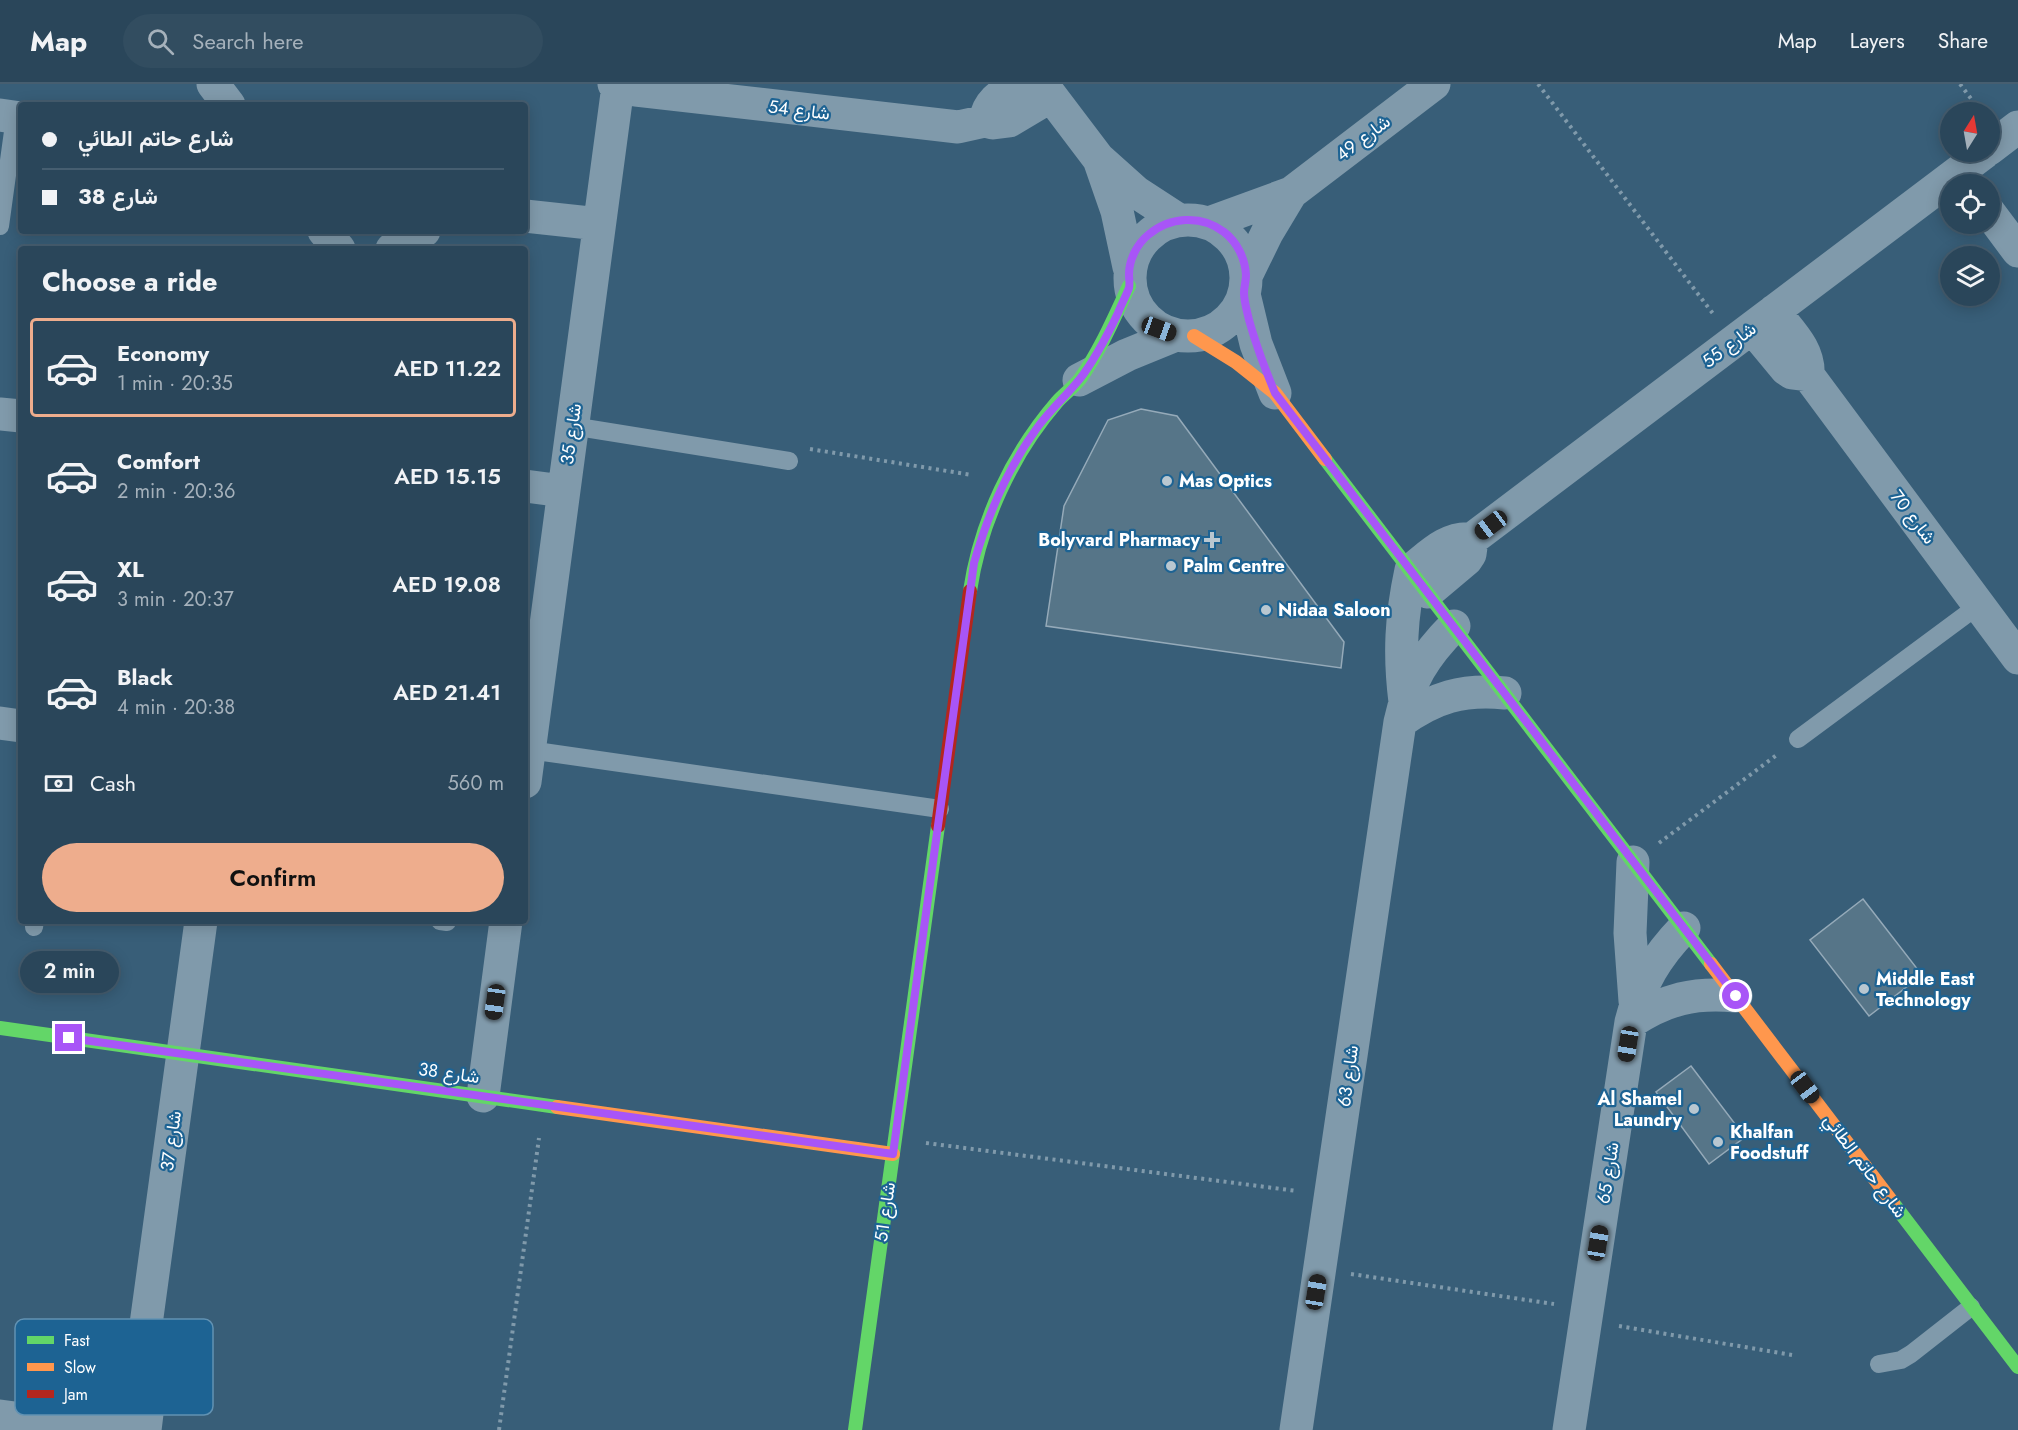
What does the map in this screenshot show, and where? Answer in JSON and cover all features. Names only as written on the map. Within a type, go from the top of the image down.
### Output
[{"type":"street","points":[[213,84],[227,102]]},
{"type":"street","points":[[986,122],[986,114],[994,101],[1018,84]]},
{"type":"street","name":"شارع 49","points":[[1194,221],[1291,193],[1434,84]]},
{"type":"street","name":"شارع 54","points":[[616,85],[636,90],[958,127],[1009,121],[1046,90]]},
{"type":"street","name":"شارع 35","points":[[528,758],[533,660],[563,491],[616,85]]},
{"type":"street","points":[[1046,90],[1098,158],[1136,192],[1194,221],[1224,232],[1236,244],[1243,259],[1245,285],[1237,310],[1225,322],[1210,331],[1185,335],[1159,329],[1145,318],[1135,303],[1117,212],[1098,158]]},
{"type":"street","points":[[2000,141],[2018,127]]},
{"type":"street","name":"شارع 55","points":[[1967,174],[1977,162]]},
{"type":"street","name":"شارع 49","points":[[1245,285],[1267,233],[1291,193]]},
{"type":"street","name":"شارع 55","points":[[1419,581],[1449,542],[1456,539],[1472,539],[1753,327],[1940,195]]},
{"type":"street","points":[[528,216],[599,224]]},
{"type":"street","points":[[1129,276],[1136,250],[1147,236],[1161,225],[1194,221]]},
{"type":"street","points":[[2000,227],[2018,251]]},
{"type":"street","points":[[326,234],[336,246]]},
{"type":"street","points":[[396,246],[417,234]]},
{"type":"street","name":"شارع 51","points":[[855,1430],[974,563],[986,525],[1005,480],[1038,427],[1057,402],[1079,380],[1107,334],[1129,276]]},
{"type":"street","name":"شارع حاتم الطائي","points":[[1245,285],[1256,344],[1275,393]]},
{"type":"street","name":"شارع 70","points":[[1753,327],[1786,369],[1792,373],[1808,375],[2018,658]]},
{"type":"street","name":"شارع 51","points":[[1079,380],[1127,355],[1185,335]]},
{"type":"street","name":"شارع حاتم الطائي","points":[[1185,335],[1236,362],[1275,393],[2018,1367]]},
{"type":"street","points":[[0,414],[18,417]]},
{"type":"street","points":[[528,486],[563,491]]},
{"type":"street","name":"شارع 63","points":[[1296,1430],[1402,712],[1401,635],[1404,602],[1419,581]]},
{"type":"street","name":"شارع 63","points":[[1402,712],[1413,680],[1424,660],[1454,626]]},
{"type":"street","points":[[1402,712],[1418,709],[1438,699],[1460,693],[1483,691],[1505,693]]},
{"type":"street","points":[[0,723],[18,726]]},
{"type":"street","name":"شارع 65","points":[[1633,862],[1630,933],[1633,1013]]},
{"type":"street","name":"شارع 37","points":[[147,1319],[201,924]]},
{"type":"street","points":[[483,1096],[506,924]]},
{"type":"street","name":"شارع 65","points":[[1569,1430],[1633,1013],[1643,983],[1654,963],[1684,928]]},
{"type":"street","points":[[1633,1013],[1692,996],[1714,994],[1736,996]]},
{"type":"street","name":"شارع 38","points":[[0,1028],[893,1154]]},
{"type":"street","name":"شارع 37","points":[[118,1430],[120,1415]]},
{"type":"street","name":"شارع 37","points":[[145,1430],[147,1415]]},
{"type":"street","points":[[0,1416],[105,1430]]},
{"type":"lane","points":[[0,226],[12,116]]},
{"type":"lane","points":[[572,426],[789,460]]},
{"type":"lane","points":[[1798,739],[1978,605]]},
{"type":"lane","points":[[529,750],[940,809]]},
{"type":"lane","points":[[1879,1364],[1901,1360],[1911,1354],[1971,1307]]},
{"type":"path","points":[[1538,84],[1753,327]]},
{"type":"path","points":[[1960,84],[1974,102]]},
{"type":"path","points":[[789,460],[792,446],[1005,480]]},
{"type":"path","points":[[1633,862],[1798,739]]},
{"type":"path","points":[[499,1430],[544,1105]]},
{"type":"path","points":[[895,1138],[1330,1195]]},
{"type":"path","points":[[1319,1269],[1587,1315],[1792,1355]]},
{"type":"building","name":"Palm Centre","points":[[1141,409],[1177,416],[1344,642],[1341,668],[1046,626],[1064,506],[1108,420]]},
{"type":"building","points":[[1863,899],[1922,975],[1869,1016],[1810,940]]},
{"type":"building","points":[[1691,1066],[1745,1137],[1709,1164],[1656,1092]]},
{"type":"traffic: fast","points":[[970,591],[981,540],[1000,490],[1041,422],[1077,382],[1094,357],[1129,286]]},
{"type":"traffic: fast","points":[[1325,459],[1711,964]]},
{"type":"traffic: fast","points":[[855,1430],[938,826]]},
{"type":"traffic: fast","points":[[0,1028],[557,1107]]},
{"type":"traffic: fast","points":[[1893,1203],[2018,1367]]},
{"type":"traffic: slow","points":[[1194,336],[1236,362],[1275,393],[1325,459]]},
{"type":"traffic: slow","points":[[1711,964],[1893,1203]]},
{"type":"traffic: slow","points":[[557,1107],[893,1154]]},
{"type":"traffic: jam","points":[[938,826],[970,591]]},
{"type":"place","name":"Mas Optics","points":[[1167,481]]},
{"type":"place","name":"Bolyvard Pharmacy","points":[[1212,540]]},
{"type":"place","name":"Palm Centre","points":[[1171,566]]},
{"type":"place","name":"Nidaa Saloon","points":[[1266,610]]},
{"type":"place","name":"Middle East Technology","points":[[1864,989]]},
{"type":"place","name":"Al Shamel Laundry","points":[[1694,1109]]},
{"type":"place","name":"Khalfan Foodstuff","points":[[1718,1142]]},
{"type":"route","points":[[69,1038],[893,1154],[974,563],[982,534],[1005,480],[1020,453],[1057,402],[1079,380],[1107,334],[1129,286],[1130,267],[1136,250],[1147,236],[1161,225],[1179,220],[1209,223],[1224,232],[1236,244],[1243,259],[1246,276],[1244,294],[1249,319],[1275,393],[1736,996]]}]
